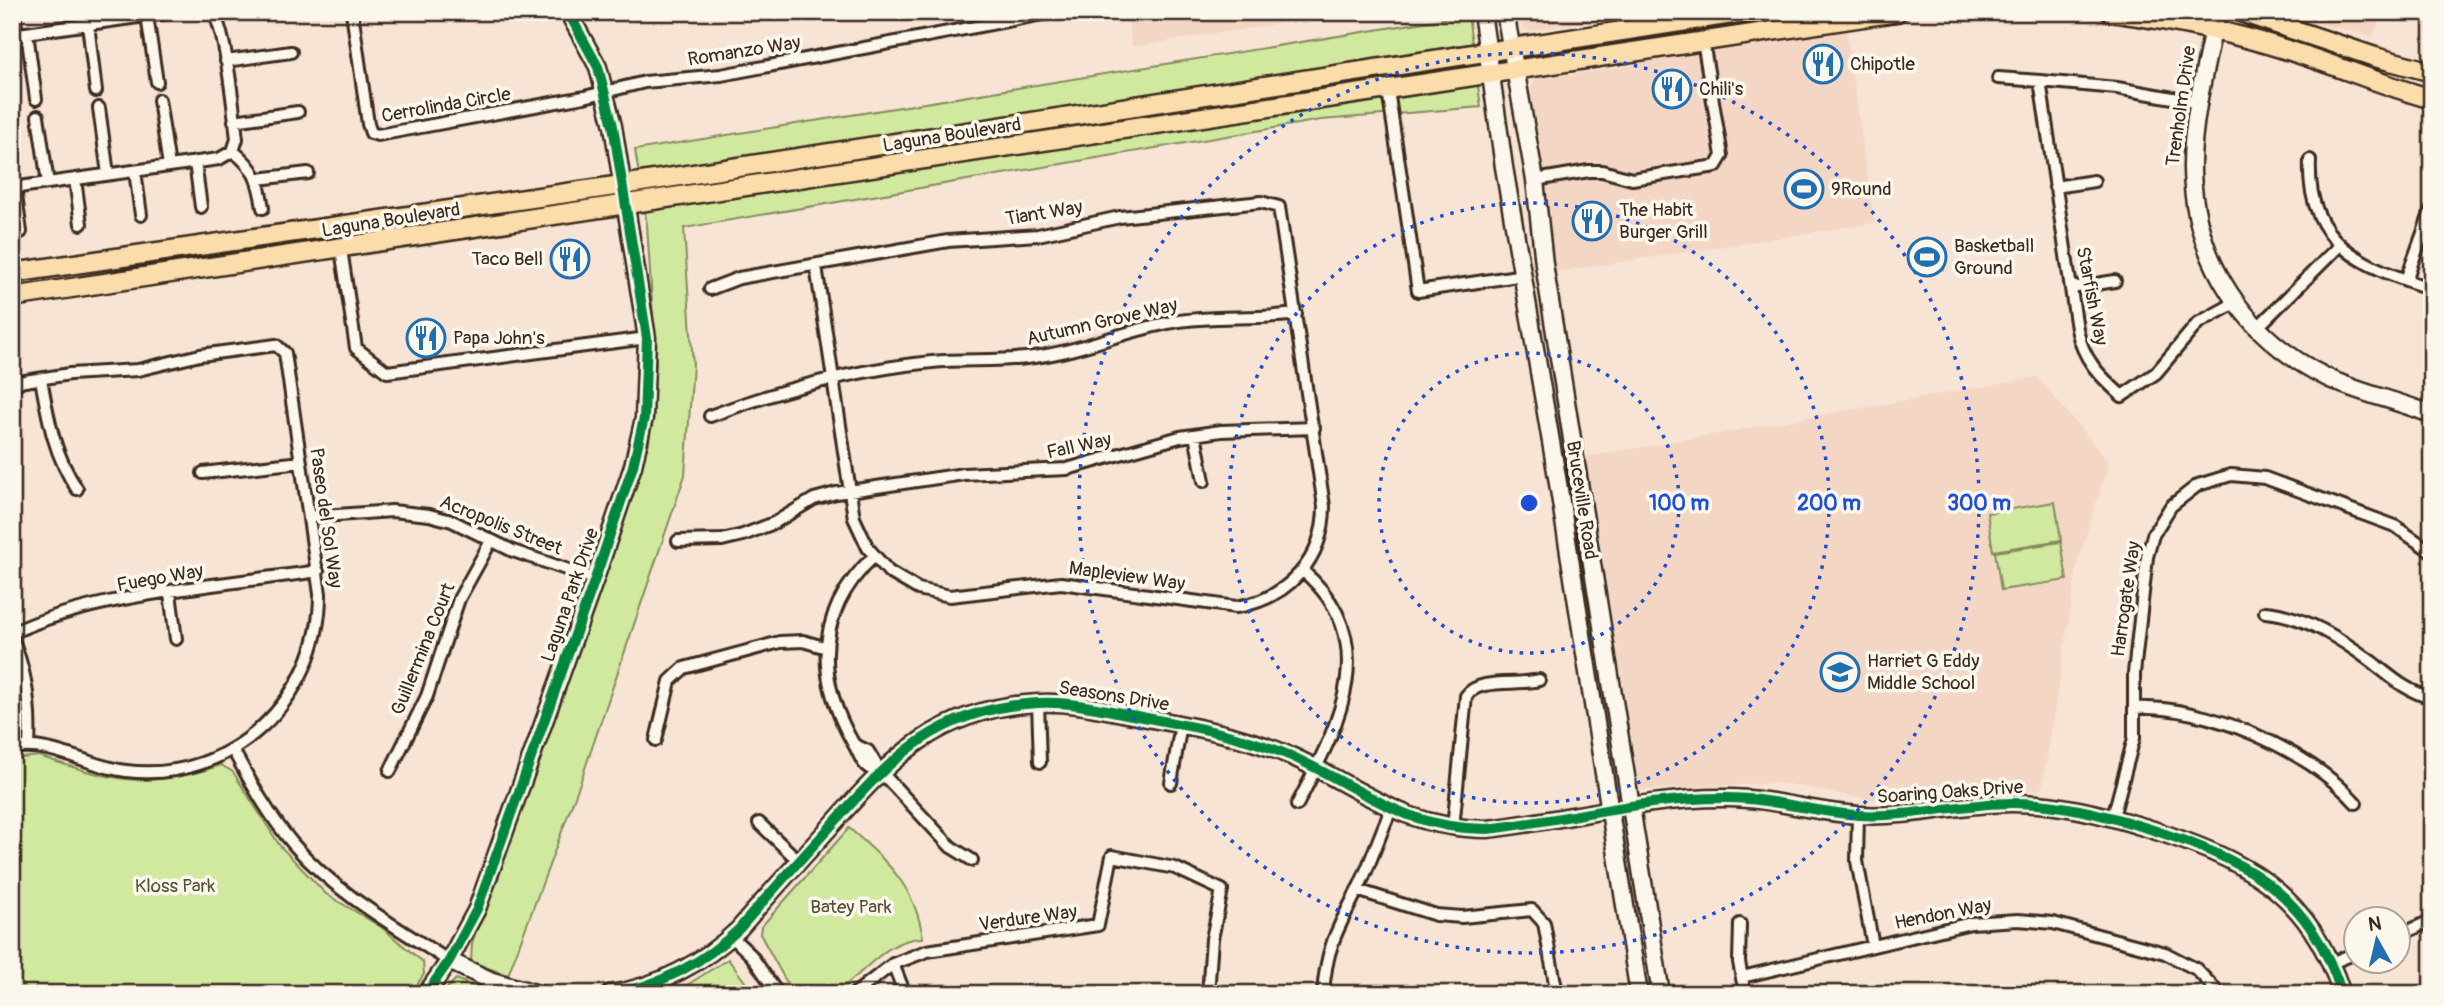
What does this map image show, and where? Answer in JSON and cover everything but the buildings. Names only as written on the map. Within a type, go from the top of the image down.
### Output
[{"type":"main road","name":"Laguna Boulevard","points":[[12,273],[622,186],[1745,12]]},
{"type":"main road","name":"Laguna Boulevard","points":[[12,297],[1514,72],[1852,16],[1897,12]]},
{"type":"main road","points":[[2111,12],[2165,19],[2288,50],[2376,84],[2432,99]]},
{"type":"main road","points":[[2241,12],[2375,57],[2432,72]]},
{"type":"street","points":[[14,12],[36,99]]},
{"type":"street","points":[[75,12],[82,25],[96,91]]},
{"type":"street","points":[[19,34],[173,12]]},
{"type":"street","points":[[21,232],[14,188],[219,159],[233,151],[236,139],[226,61],[220,22],[213,12]]},
{"type":"street","name":"Cerrolinda Circle","points":[[352,12],[371,133],[391,133],[605,92]]},
{"type":"street","name":"Laguna Park Drive","points":[[426,994],[449,961],[477,909],[595,579],[639,442],[647,393],[647,338],[605,92],[598,67],[568,12]]},
{"type":"street","name":"Romanzo Way","points":[[605,92],[655,80],[721,75],[1054,12]]},
{"type":"street","name":"Bruceville Road","points":[[1482,12],[1489,75],[1524,275],[1639,994]]},
{"type":"street","name":"Bruceville Road","points":[[1505,12],[1535,180],[1544,264],[1629,808],[1661,994]]},
{"type":"street","name":"Trenholm Drive","points":[[2217,12],[2192,157],[2195,205],[2212,263],[2235,303],[2256,329],[2297,360],[2328,378],[2432,415]]},
{"type":"street","points":[[141,15],[157,82]]},
{"type":"street","points":[[1535,180],[1589,171],[1608,172],[1632,179],[1716,166],[1722,156],[1703,41]]},
{"type":"street","points":[[226,61],[291,52]]},
{"type":"street","points":[[1998,78],[2117,88],[2201,103]]},
{"type":"street","name":"Starfish Way","points":[[2039,81],[2071,288],[2083,351],[2094,370],[2122,396],[2163,366],[2198,323],[2235,303]]},
{"type":"street","points":[[1388,90],[1418,291],[1524,275]]},
{"type":"street","points":[[159,100],[169,166]]},
{"type":"street","points":[[99,108],[108,174]]},
{"type":"street","points":[[234,121],[298,112]]},
{"type":"street","points":[[38,116],[48,183]]},
{"type":"street","points":[[233,151],[250,164],[258,179],[262,208]]},
{"type":"street","points":[[2310,160],[2314,204],[2323,224],[2339,246],[2366,265],[2432,289]]},
{"type":"street","points":[[195,162],[201,207]]},
{"type":"street","points":[[135,171],[141,215]]},
{"type":"street","points":[[258,179],[308,173]]},
{"type":"street","points":[[75,179],[81,224]]},
{"type":"street","points":[[2055,187],[2094,181]]},
{"type":"street","name":"Tiant Way","points":[[710,289],[739,278],[948,241],[1038,235],[1120,217],[1261,202],[1279,207]]},
{"type":"street","name":"Mapleview Way","points":[[816,266],[858,528],[874,556],[908,584],[939,595],[961,596],[1061,583],[1224,607],[1247,605],[1269,597],[1303,571],[1320,541],[1324,518],[1314,428],[1279,207]]},
{"type":"street","points":[[2406,281],[2432,208]]},
{"type":"street","points":[[2256,329],[2339,246]]},
{"type":"street","points":[[341,249],[356,348],[387,372],[647,338]]},
{"type":"street","points":[[2071,288],[2115,281]]},
{"type":"street","name":"Autumn Grove Way","points":[[710,416],[800,384],[833,377],[929,362],[1006,360],[1058,353],[1174,321],[1253,320],[1296,314]]},
{"type":"street","name":"Paseo del Sol Way","points":[[12,383],[70,374],[127,372],[200,355],[276,345],[285,353],[318,571],[319,618],[311,654],[302,676],[275,716],[233,750],[199,764],[165,772],[140,772],[104,767],[61,751],[29,746],[12,748]]},
{"type":"street","points":[[41,379],[51,434],[62,465],[77,489]]},
{"type":"street","name":"Fall Way","points":[[678,541],[722,540],[743,536],[774,523],[814,499],[850,491],[964,474],[1067,469],[1221,430],[1314,428]]},
{"type":"street","points":[[1195,435],[1204,481]]},
{"type":"street","points":[[203,473],[301,462]]},
{"type":"street","name":"Harrogate Way","points":[[2113,817],[2132,748],[2134,673],[2149,546],[2163,515],[2179,498],[2198,485],[2231,475],[2265,478],[2395,526],[2432,552]]},
{"type":"street","name":"Acropolis Street","points":[[310,517],[380,511],[417,512],[453,521],[492,541],[595,579]]},
{"type":"street","name":"Guillermina Court","points":[[390,771],[427,695],[459,599],[492,541]]},
{"type":"street","points":[[874,556],[843,594],[834,615],[827,648],[828,684],[834,707],[861,761],[871,771],[880,771],[951,847],[972,860]]},
{"type":"street","name":"Fuego Way","points":[[29,746],[29,700],[23,666],[12,636],[47,618],[170,593],[318,571]]},
{"type":"street","points":[[1297,805],[1341,714],[1348,666],[1345,643],[1332,609],[1320,589],[1303,571]]},
{"type":"street","points":[[170,593],[176,639]]},
{"type":"street","points":[[2265,612],[2284,613],[2325,631],[2398,683],[2432,698]]},
{"type":"street","points":[[656,740],[670,681],[684,668],[780,642],[803,641],[827,648]]},
{"type":"street","points":[[1452,828],[1466,696],[1470,689],[1482,685],[1517,685],[1539,680]]},
{"type":"street","points":[[1038,703],[1040,762]]},
{"type":"street","name":"Seasons Drive","points":[[610,994],[668,976],[709,955],[732,936],[880,771],[917,741],[960,719],[1038,703],[1085,706],[1237,736],[1315,768],[1391,810],[1452,828],[1487,829],[1611,812]]},
{"type":"street","points":[[2134,708],[2173,710],[2261,737],[2322,772],[2356,803]]},
{"type":"street","points":[[1171,783],[1181,724]]},
{"type":"street","points":[[233,750],[273,818],[309,861],[343,891],[449,961],[492,981],[539,994]]},
{"type":"street","name":"Soaring Oaks Drive","points":[[1611,812],[1689,800],[1749,798],[1858,815],[1910,814],[2011,803],[2060,806],[2113,817],[2202,846],[2245,866],[2291,904],[2320,942],[2342,994]]},
{"type":"street","points":[[1323,994],[1326,962],[1335,930],[1357,890],[1391,810]]},
{"type":"street","points":[[1858,815],[1857,862],[1873,946]]},
{"type":"street","points":[[759,823],[799,861]]},
{"type":"street","name":"Verdure Way","points":[[854,994],[893,964],[938,948],[1098,925],[1112,856],[1175,869],[1222,890],[1212,939],[1208,994]]},
{"type":"street","points":[[1357,890],[1436,915],[1462,917],[1532,910],[1544,923],[1557,994]]},
{"type":"street","name":"Hendon Way","points":[[1742,977],[1971,923],[1994,920],[2041,921],[2165,953],[2196,969],[2220,994]]},
{"type":"street","points":[[2412,930],[2432,920]]},
{"type":"street","points":[[1740,924],[1745,994]]},
{"type":"street","points":[[732,936],[759,965],[778,994]]},
{"type":"street","points":[[2330,963],[2342,959]]},
{"type":"street","points":[[893,964],[905,994]]},
{"type":"shaded area","points":[[1127,12],[1352,12],[1132,47]]},
{"type":"shaded area","points":[[1516,12],[1687,12],[1604,19],[1531,31],[1522,27]]},
{"type":"shaded area","points":[[2271,12],[2383,12],[2373,37]]},
{"type":"shaded area","points":[[1846,28],[1874,223],[1556,272],[1531,92],[1534,80],[1548,74],[1570,75]]},
{"type":"shaded area","name":"Harriet G Eddy Middle School","points":[[2037,377],[2109,462],[2078,561],[2042,789],[1883,802],[1782,783],[1640,790],[1586,457]]},
{"type":"green space","points":[[1468,15],[1481,107],[1321,120],[684,228],[693,365],[685,475],[580,783],[508,975],[471,962],[472,943],[649,443],[656,364],[647,225],[635,150]]},
{"type":"green space","name":"Basketball Ground","points":[[1941,248],[1944,269],[1924,272],[1923,263],[1913,263],[1911,253]]},
{"type":"green space","points":[[2055,502],[2061,540],[1993,551],[1987,513]]},
{"type":"green space","points":[[2061,542],[2067,580],[2001,590],[1995,552]]},
{"type":"green space","name":"Kloss Park","points":[[39,756],[87,771],[129,779],[171,778],[221,765],[233,772],[280,846],[326,894],[381,927],[423,962],[424,974],[411,994],[275,994],[272,987],[243,986],[203,994],[13,994],[12,759]]},
{"type":"green space","name":"Batey Park","points":[[849,828],[898,876],[914,904],[923,938],[894,946],[838,990],[822,995],[793,994],[760,934],[761,927]]},
{"type":"green space","points":[[728,959],[754,994],[673,994]]},
{"type":"green space","points":[[456,979],[492,994],[442,994]]},
{"type":"cycle path","points":[[426,994],[449,961],[477,909],[595,579],[633,466],[644,418],[647,338],[613,126],[598,67],[568,12]]},
{"type":"cycle path","points":[[610,994],[646,986],[663,979],[696,962],[726,941],[875,778],[920,740],[972,715],[1003,707],[1038,703],[1088,706],[1254,742],[1291,756],[1407,814],[1457,827],[1487,829],[1668,801],[1728,798],[1761,800],[1859,815],[2012,803],[2064,807],[2097,814],[2147,828],[2213,852],[2268,884],[2291,904],[2311,929],[2328,958],[2342,994]]},
{"type":"place","name":"Chipotle","points":[[1823,64]]},
{"type":"place","name":"Chili's","points":[[1672,89]]},
{"type":"place","name":"9Round","points":[[1804,189]]},
{"type":"place","name":"The Habit Burger Grill","points":[[1592,221]]},
{"type":"place","name":"Basketball Ground","points":[[1927,257]]},
{"type":"place","name":"Taco Bell","points":[[570,259]]},
{"type":"place","name":"Papa John's","points":[[426,338]]},
{"type":"place","name":"Harriet G Eddy Middle School","points":[[1840,672]]}]
